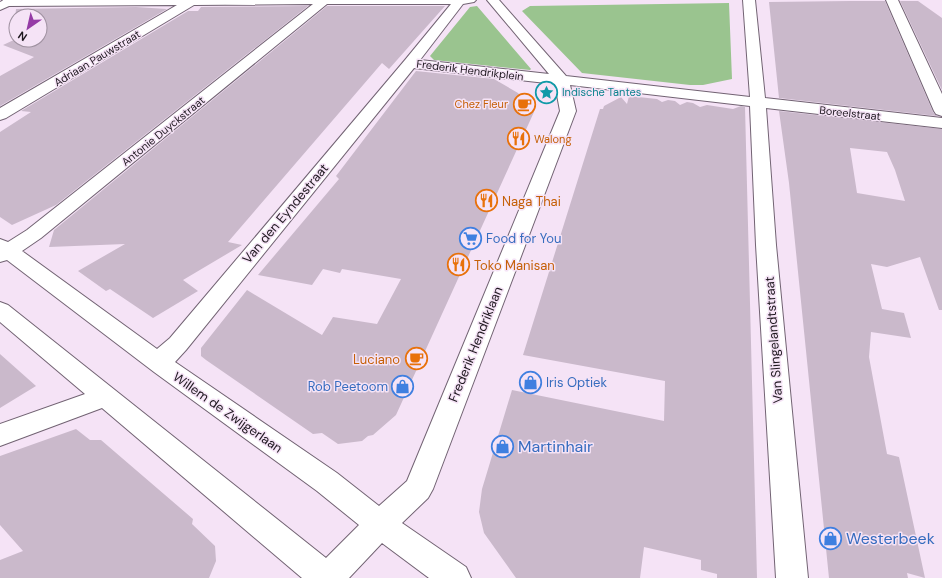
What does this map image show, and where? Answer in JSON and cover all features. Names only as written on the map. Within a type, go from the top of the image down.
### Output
[{"type":"street","name":"Frederik Hendrikplein","points":[[410,63],[460,0]]},
{"type":"street","points":[[7,3],[470,0]]},
{"type":"street","points":[[493,0],[562,81]]},
{"type":"street","points":[[749,0],[758,102]]},
{"type":"street","points":[[892,0],[942,111]]},
{"type":"street","name":"Adriaan Pauwstraat","points":[[0,115],[192,1]]},
{"type":"street","name":"Antonie Duyckstraat","points":[[3,251],[34,234],[324,1]]},
{"type":"street","name":"Frederik Hendrikplein","points":[[410,63],[758,102]]},
{"type":"street","name":"Van den Eyndestraat","points":[[159,362],[178,344],[410,63]]},
{"type":"street","name":"Frederik Hendriklaan","points":[[327,578],[418,488],[568,111],[562,81]]},
{"type":"street","name":"Boreelstraat","points":[[758,102],[942,123]]},
{"type":"street","name":"Van Slingelandtstraat","points":[[758,102],[766,245],[792,578]]},
{"type":"street","name":"Willem de Zwijgerlaan","points":[[3,251],[327,482],[380,524],[456,578]]},
{"type":"street","points":[[0,310],[327,578]]},
{"type":"street","points":[[0,435],[106,396]]},
{"type":"green space","points":[[729,3],[732,79],[703,85],[690,85],[582,73],[522,11],[530,6]]},
{"type":"green space","points":[[477,6],[531,69],[530,70],[434,60],[430,56],[470,7]]},
{"type":"building","points":[[885,1],[933,112],[937,116],[779,98],[769,2]]},
{"type":"building","points":[[900,1],[918,1],[942,18],[942,90]]},
{"type":"building","points":[[308,6],[56,205],[12,225],[0,217],[0,132],[31,112],[21,111],[188,11],[198,11],[201,7]]},
{"type":"building","points":[[327,6],[445,6],[389,69],[382,63],[228,242],[242,245],[183,280],[198,291],[153,318],[110,289],[106,291],[78,271],[125,244],[49,247],[54,230]]},
{"type":"building","points":[[136,7],[167,9],[0,106],[0,76],[34,57],[11,48],[48,48],[48,8]]},
{"type":"building","points":[[8,43],[8,47],[3,45]]},
{"type":"building","points":[[416,71],[494,79],[518,93],[534,112],[396,415],[373,435],[368,436],[362,441],[338,444],[322,433],[313,434],[206,360],[201,356],[201,348],[247,290],[322,335],[333,317],[377,324],[401,279],[342,269],[340,273],[323,269],[312,285],[258,275],[339,179],[336,176]]},
{"type":"building","points":[[629,96],[657,99],[662,102],[668,100],[675,101],[680,105],[687,102],[693,103],[700,107],[707,105],[733,109],[741,106],[745,107],[757,578],[717,578],[717,574],[701,570],[701,560],[644,547],[640,578],[516,578],[484,533],[479,512],[482,489],[512,390],[664,421],[665,381],[523,355],[600,109],[603,109],[604,106],[621,97],[627,104]]},
{"type":"building","points":[[779,111],[942,129],[942,310],[939,310],[920,257],[887,267],[871,264],[882,309],[904,313],[911,338],[871,332],[869,357],[887,454],[899,457],[925,578],[907,573],[908,578],[829,578],[789,183]],"holes":[[[850,148],[887,152],[895,170],[905,201],[857,193]]]},
{"type":"building","points":[[0,354],[36,386],[0,408]]},
{"type":"building","points":[[76,429],[90,440],[101,440],[193,519],[192,524],[215,546],[216,561],[209,578],[0,578],[0,560],[23,551],[0,525],[0,456]]},
{"type":"place","name":"Indische Tantes","points":[[547,92]]},
{"type":"place","name":"Chez Fleur","points":[[524,104]]},
{"type":"place","name":"Walong","points":[[518,139]]},
{"type":"place","name":"Naga Thai","points":[[486,201]]},
{"type":"place","name":"Food for You","points":[[470,238]]},
{"type":"place","name":"Toko Manisan","points":[[459,265]]},
{"type":"place","name":"Luciano","points":[[416,359]]},
{"type":"place","name":"Iris Optiek","points":[[530,382]]},
{"type":"place","name":"Rob Peetoom","points":[[403,386]]},
{"type":"place","name":"Martinhair","points":[[502,446]]},
{"type":"place","name":"Westerbeek","points":[[831,538]]}]
